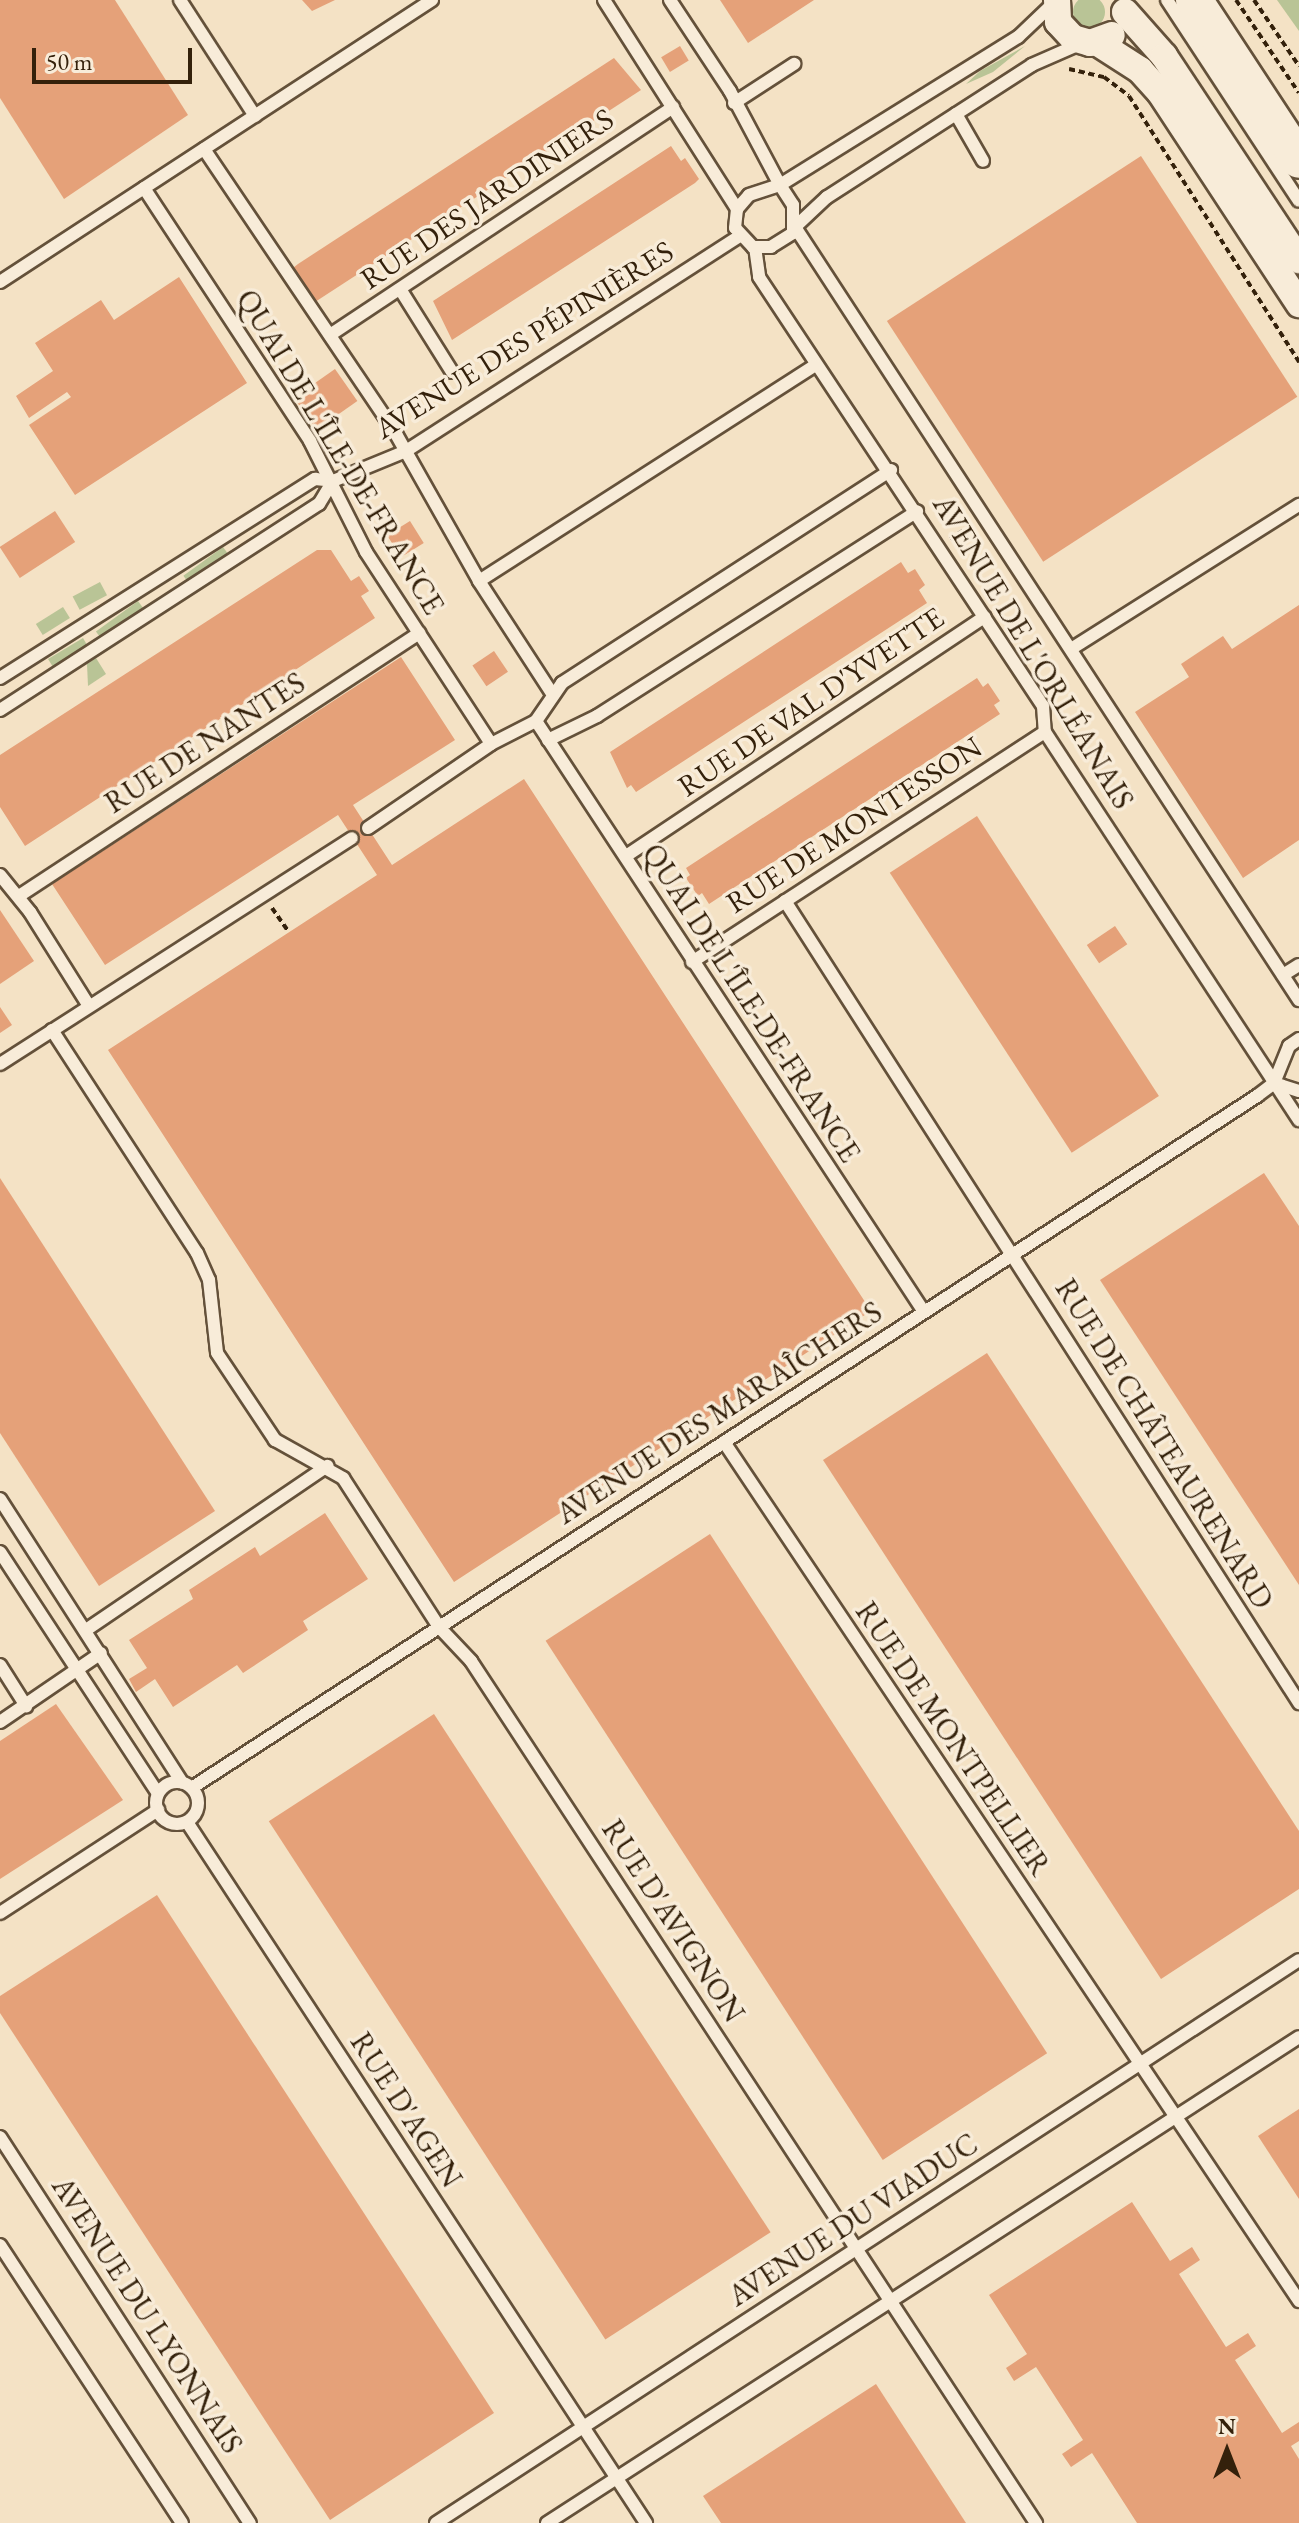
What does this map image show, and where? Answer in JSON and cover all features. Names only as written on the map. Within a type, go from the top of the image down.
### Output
[{"type":"main road","points":[[1194,0],[1299,160]]},
{"type":"street","points":[[1057,0],[1064,32],[1140,70],[1160,92],[1299,304]]},
{"type":"street","points":[[1090,43],[1116,32],[1124,6]]},
{"type":"street","points":[[1124,6],[1164,56],[1299,260]]},
{"type":"lane","points":[[180,0],[255,116]]},
{"type":"lane","points":[[2,275],[144,188],[432,0]]},
{"type":"lane","points":[[604,0],[737,209],[739,236],[755,247],[779,243],[827,197],[1042,61],[1090,43]]},
{"type":"lane","points":[[670,0],[793,205],[795,227],[1299,1000]]},
{"type":"lane","points":[[737,209],[749,195],[780,185],[1018,37],[1057,0]]},
{"type":"lane","points":[[1167,0],[1299,201]]},
{"type":"lane","points":[[734,103],[794,64]]},
{"type":"lane","name":"RUE DES JARDINIERS","points":[[330,335],[673,107]]},
{"type":"lane","points":[[956,114],[983,161]]},
{"type":"lane","name":"QUAI DE L'ÎLE-DE-FRANCE","points":[[204,149],[406,451],[479,581],[551,692]]},
{"type":"lane","name":"QUAI DE L'ÎLE-DE-FRANCE","points":[[144,188],[333,481],[366,552],[491,744]]},
{"type":"lane","name":"AVENUE DES PÉPINIÈRES","points":[[0,678],[315,479],[333,481],[406,451],[739,236]]},
{"type":"lane","name":"AVENUE DE L'ORLÉANAIS","points":[[755,247],[759,277],[815,365],[891,470],[1043,706],[1045,732],[1299,1120]]},
{"type":"lane","points":[[400,289],[452,372]]},
{"type":"lane","points":[[479,581],[815,365]]},
{"type":"lane","points":[[368,828],[491,744],[536,721],[551,692],[891,470]]},
{"type":"lane","name":"AVENUE DES PÉPINIÈRES","points":[[0,710],[319,504],[333,481]]},
{"type":"lane","points":[[1071,649],[1299,505]]},
{"type":"lane","points":[[548,740],[597,716],[917,511]]},
{"type":"lane","name":"RUE DE VAL D'YVETTE","points":[[626,856],[985,617]]},
{"type":"lane","name":"RUE DE NANTES","points":[[19,896],[419,633]]},
{"type":"lane","name":"QUAI DE L'ÎLE-DE-FRANCE","points":[[536,721],[924,1312]]},
{"type":"lane","name":"RUE DE MONTESSON","points":[[692,962],[1045,732]]},
{"type":"lane","points":[[0,1064],[352,838]]},
{"type":"lane","points":[[0,875],[19,896],[89,1006]]},
{"type":"lane","name":"RUE DE CHÂTEAURENARD","points":[[785,901],[1299,1703]]},
{"type":"lane","points":[[1283,975],[1299,965]]},
{"type":"lane","points":[[52,1030],[197,1253],[209,1280],[217,1353],[277,1444],[327,1466]]},
{"type":"lane","points":[[1299,1039],[1289,1046],[1274,1083],[1299,1091]]},
{"type":"lane","name":"AVENUE DES MARAÎCHERS","points":[[187,1785],[439,1627],[1274,1083]]},
{"type":"lane","name":"RUE DE MONTPELLIER","points":[[724,1442],[1138,2065],[1177,2117],[1299,2301]]},
{"type":"lane","points":[[86,1630],[327,1466]]},
{"type":"lane","name":"RUE D'AVIGNON","points":[[327,1466],[353,1492],[439,1627],[471,1661],[1036,2523]]},
{"type":"lane","points":[[0,1499],[187,1785],[196,1812],[187,1822],[170,1823],[158,1810],[158,1793],[0,1552]]},
{"type":"lane","points":[[0,1722],[101,1653]]},
{"type":"lane","points":[[0,1665],[26,1706]]},
{"type":"lane","points":[[158,1793],[187,1785]]},
{"type":"lane","points":[[0,1913],[158,1810]]},
{"type":"lane","name":"RUE D'AGEN","points":[[187,1822],[646,2523]]},
{"type":"lane","name":"AVENUE DU VIADUC","points":[[436,2523],[1299,1960]]},
{"type":"lane","points":[[547,2523],[1299,2037]]},
{"type":"lane","name":"AVENUE DU LYONNAIS","points":[[0,2137],[250,2523]]},
{"type":"lane","points":[[0,2245],[182,2523]]},
{"type":"path","points":[[1236,0],[1299,93]]},
{"type":"path","points":[[1254,0],[1299,66]]},
{"type":"path","points":[[1042,61],[1051,72],[1087,70],[1129,96],[1299,362]]},
{"type":"path","points":[[938,546],[984,518]]},
{"type":"path","points":[[262,893],[289,932]]},
{"type":"green space","points":[[1089,-4],[1100,1],[1105,12],[1100,23],[1089,28],[1078,23],[1073,12],[1078,1]]},
{"type":"green space","points":[[1277,0],[1299,0],[1299,31]]},
{"type":"green space","points":[[1025,46],[993,72],[966,84],[980,71]]},
{"type":"green space","points":[[223,547],[228,554],[189,583],[183,576]]},
{"type":"green space","points":[[100,582],[107,595],[80,610],[73,597]]},
{"type":"green space","points":[[138,601],[143,608],[101,639],[96,632]]},
{"type":"green space","points":[[63,607],[70,618],[43,635],[36,624]]},
{"type":"green space","points":[[83,638],[87,645],[53,667],[48,659]]},
{"type":"green space","points":[[96,658],[106,674],[88,686],[87,664]]},
{"type":"building","points":[[0,0],[115,0],[188,115],[64,199],[0,98]]},
{"type":"building","points":[[302,0],[335,0],[312,11]]},
{"type":"building","points":[[720,0],[814,0],[748,43]]},
{"type":"building","points":[[680,46],[689,61],[670,72],[661,57]]},
{"type":"building","points":[[614,58],[641,90],[315,302],[293,268]]},
{"type":"building","points":[[671,146],[681,161],[685,158],[699,179],[695,183],[452,340],[433,301]]},
{"type":"building","points":[[1141,156],[1297,397],[1043,562],[887,321]]},
{"type":"building","points":[[179,277],[247,383],[75,495],[29,425],[71,397],[67,392],[29,418],[16,396],[53,371],[35,343],[101,300],[114,320]]},
{"type":"building","points":[[335,369],[357,401],[316,430],[294,398]]},
{"type":"building","points":[[55,511],[75,542],[20,578],[0,547]]},
{"type":"building","points":[[410,521],[424,543],[401,557],[387,535]]},
{"type":"building","points":[[317,550],[331,550],[351,581],[359,576],[369,591],[361,596],[375,618],[25,846],[0,807],[0,755]]},
{"type":"building","points":[[901,562],[908,573],[915,569],[925,585],[919,590],[927,603],[636,792],[631,785],[627,788],[610,752]]},
{"type":"building","points":[[1299,605],[1299,840],[1243,878],[1135,712],[1189,677],[1181,664],[1223,636],[1232,649]]},
{"type":"building","points":[[494,651],[508,672],[486,686],[472,666]]},
{"type":"building","points":[[401,657],[455,740],[353,805],[392,865],[524,779],[871,1311],[454,1582],[108,1050],[377,875],[338,815],[105,965],[52,884]]},
{"type":"building","points":[[977,678],[983,687],[988,683],[1000,701],[994,705],[1000,714],[709,904],[702,893],[698,896],[686,878],[690,875],[686,868]]},
{"type":"building","points":[[977,816],[1159,1096],[1072,1153],[890,873]]},
{"type":"building","points":[[0,910],[34,961],[0,984]]},
{"type":"building","points":[[1115,926],[1127,944],[1099,963],[1087,945]]},
{"type":"building","points":[[0,1007],[12,1025],[0,1033]]},
{"type":"building","points":[[1264,1173],[1299,1226],[1299,1585],[1100,1280]]},
{"type":"building","points":[[0,1178],[215,1511],[99,1586],[0,1433]]},
{"type":"building","points":[[987,1353],[1299,1831],[1299,1889],[1161,1979],[823,1460]]},
{"type":"building","points":[[325,1513],[368,1579],[303,1621],[308,1630],[243,1673],[237,1665],[173,1707],[155,1679],[136,1692],[129,1679],[147,1668],[129,1640],[193,1599],[189,1590],[255,1547],[260,1556]]},
{"type":"building","points":[[710,1534],[1047,2053],[883,2160],[546,1641]]},
{"type":"building","points":[[56,1704],[123,1800],[0,1879],[0,1741]]},
{"type":"building","points":[[434,1714],[771,2232],[605,2340],[269,1821]]},
{"type":"building","points":[[157,1895],[494,2413],[330,2520],[0,2013],[0,1996]]},
{"type":"building","points":[[1299,2109],[1299,2199],[1258,2136]]},
{"type":"building","points":[[1132,2202],[1170,2261],[1192,2247],[1200,2260],[1179,2274],[1226,2347],[1248,2333],[1256,2346],[1235,2360],[1282,2433],[1299,2422],[1299,2441],[1291,2446],[1299,2459],[1299,2523],[1137,2523],[1092,2453],[1071,2467],[1062,2454],[1083,2440],[1036,2367],[1014,2381],[1006,2368],[1027,2354],[989,2295]]},
{"type":"building","points":[[876,2384],[966,2523],[721,2523],[703,2496]]}]
